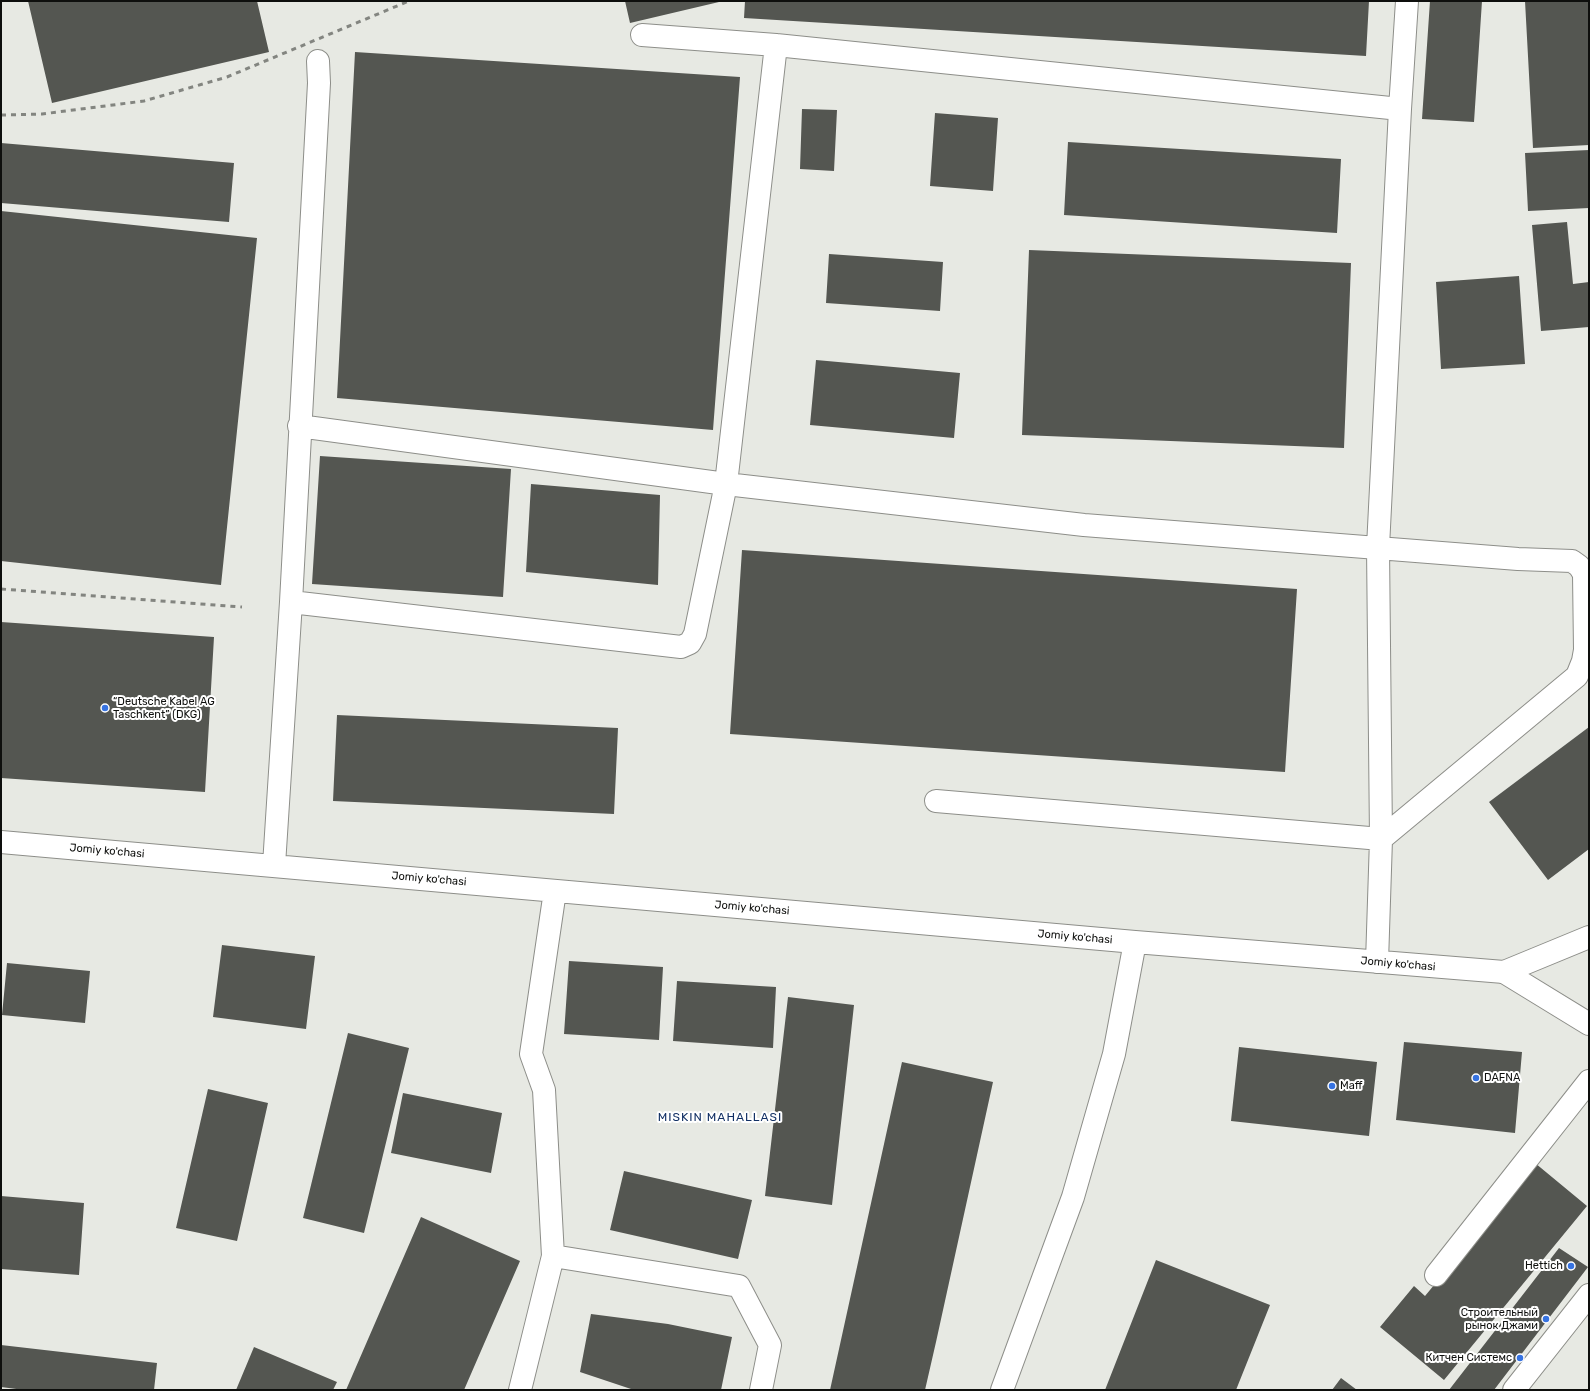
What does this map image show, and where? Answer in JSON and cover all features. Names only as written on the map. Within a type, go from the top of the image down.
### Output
[{"type":"street","points":[[1377,962],[1381,839],[1378,547],[1406,1]]},
{"type":"street","points":[[642,35],[776,45],[1400,108]]},
{"type":"street","points":[[290,602],[681,647],[690,643],[695,634],[726,484],[776,45]]},
{"type":"street","points":[[274,865],[319,83],[318,61]]},
{"type":"street","points":[[299,426],[726,484],[1084,525],[1572,562],[1579,566],[1584,574],[1583,662],[1577,676],[1381,839],[936,801]]},
{"type":"street","name":"Jomiy ko'chasi","points":[[1,842],[1135,942],[1504,972]]},
{"type":"street","points":[[520,1390],[553,1256],[544,1090],[531,1054],[555,891]]},
{"type":"street","points":[[1504,972],[1589,937]]},
{"type":"street","points":[[1002,1390],[1073,1197],[1114,1054],[1135,942]]},
{"type":"street","points":[[1504,972],[1589,1024]]},
{"type":"street","points":[[1436,1275],[1589,1080]]},
{"type":"street","points":[[553,1256],[738,1286],[770,1345],[761,1390]]},
{"type":"street","points":[[1514,1390],[1589,1295]]},
{"type":"building","points":[[28,1],[257,1],[269,52],[52,103]]},
{"type":"building","points":[[625,1],[719,1],[719,2],[630,23]]},
{"type":"building","points":[[745,1],[1369,1],[1366,56],[744,18]]},
{"type":"building","points":[[1430,1],[1482,1],[1474,122],[1422,119]]},
{"type":"building","points":[[1525,1],[1589,1],[1589,145],[1533,148]]},
{"type":"building","points":[[355,52],[740,77],[713,430],[337,398]]},
{"type":"building","points":[[802,109],[837,110],[834,171],[800,169]]},
{"type":"building","points":[[935,113],[998,118],[993,191],[930,186]]},
{"type":"building","points":[[1068,142],[1341,159],[1337,233],[1064,215]]},
{"type":"building","points":[[1,143],[234,163],[229,222],[1,203]]},
{"type":"building","points":[[1589,150],[1589,208],[1528,211],[1525,153]]},
{"type":"building","points":[[1,211],[257,238],[221,585],[1,561]]},
{"type":"building","points":[[1567,222],[1573,284],[1589,282],[1589,327],[1541,331],[1532,225]]},
{"type":"building","points":[[1029,250],[1351,263],[1344,448],[1022,435]]},
{"type":"building","points":[[829,254],[943,262],[940,311],[826,303]]},
{"type":"building","points":[[1519,276],[1525,364],[1441,369],[1436,282]]},
{"type":"building","points":[[816,360],[960,373],[954,438],[810,425]]},
{"type":"building","points":[[320,456],[511,469],[503,597],[312,584]]},
{"type":"building","points":[[531,484],[660,495],[658,585],[526,572]]},
{"type":"building","points":[[742,550],[1297,589],[1285,772],[730,734]]},
{"type":"building","name":"“Deutsche Kabel AG Taschkent” (DKG)","points":[[1,622],[214,637],[205,792],[1,778]]},
{"type":"building","points":[[337,715],[618,728],[614,814],[333,801]]},
{"type":"building","points":[[1589,727],[1589,849],[1548,880],[1489,802]]},
{"type":"building","points":[[222,945],[315,956],[306,1029],[213,1017]]},
{"type":"building","points":[[569,961],[663,967],[659,1040],[564,1034]]},
{"type":"building","points":[[7,963],[90,971],[85,1023],[2,1015]]},
{"type":"building","points":[[677,981],[776,987],[773,1048],[673,1041]]},
{"type":"building","points":[[788,997],[854,1005],[832,1205],[765,1196]]},
{"type":"building","points":[[348,1033],[409,1048],[364,1233],[303,1218]]},
{"type":"building","points":[[1404,1042],[1522,1052],[1515,1133],[1396,1120]]},
{"type":"building","points":[[1239,1047],[1377,1062],[1369,1136],[1231,1121]]},
{"type":"building","points":[[902,1062],[993,1082],[936,1342],[925,1390],[830,1390]]},
{"type":"building","points":[[208,1089],[268,1103],[237,1241],[176,1228]]},
{"type":"building","points":[[403,1093],[502,1113],[491,1173],[391,1153]]},
{"type":"building","points":[[1535,1163],[1587,1206],[1444,1380],[1380,1327],[1414,1286],[1425,1296]]},
{"type":"building","points":[[624,1171],[752,1200],[738,1259],[610,1230]]},
{"type":"building","points":[[1,1196],[84,1203],[79,1275],[1,1269]]},
{"type":"building","points":[[421,1217],[520,1261],[464,1390],[346,1390]]},
{"type":"building","points":[[1559,1248],[1588,1267],[1494,1390],[1449,1390]]},
{"type":"building","points":[[1156,1260],[1270,1305],[1236,1390],[1105,1390]]},
{"type":"building","points":[[591,1314],[668,1324],[732,1337],[721,1390],[634,1390],[580,1372]]},
{"type":"building","points":[[1,1345],[157,1363],[154,1390],[24,1390],[1,1387]]},
{"type":"building","points":[[254,1347],[337,1382],[333,1390],[236,1390]]},
{"type":"building","points":[[1341,1378],[1357,1390],[1332,1390]]},
{"type":"railway","points":[[1,115],[42,114],[144,101],[227,77],[409,1]]},
{"type":"railway","points":[[1,589],[242,607]]},
{"type":"place","name":"“Deutsche Kabel AG Taschkent” (DKG)","points":[[105,708]]},
{"type":"place","name":"DAFNA","points":[[1476,1078]]},
{"type":"place","name":"Maff","points":[[1332,1086]]},
{"type":"place","name":"Hettich","points":[[1571,1266]]},
{"type":"place","name":"Строительный рынок Джами","points":[[1546,1319]]},
{"type":"place","name":"Китчен Системс","points":[[1520,1358]]},
{"type":"district","name":"MISKIN MAHALLASI","points":[[720,1118]]}]
